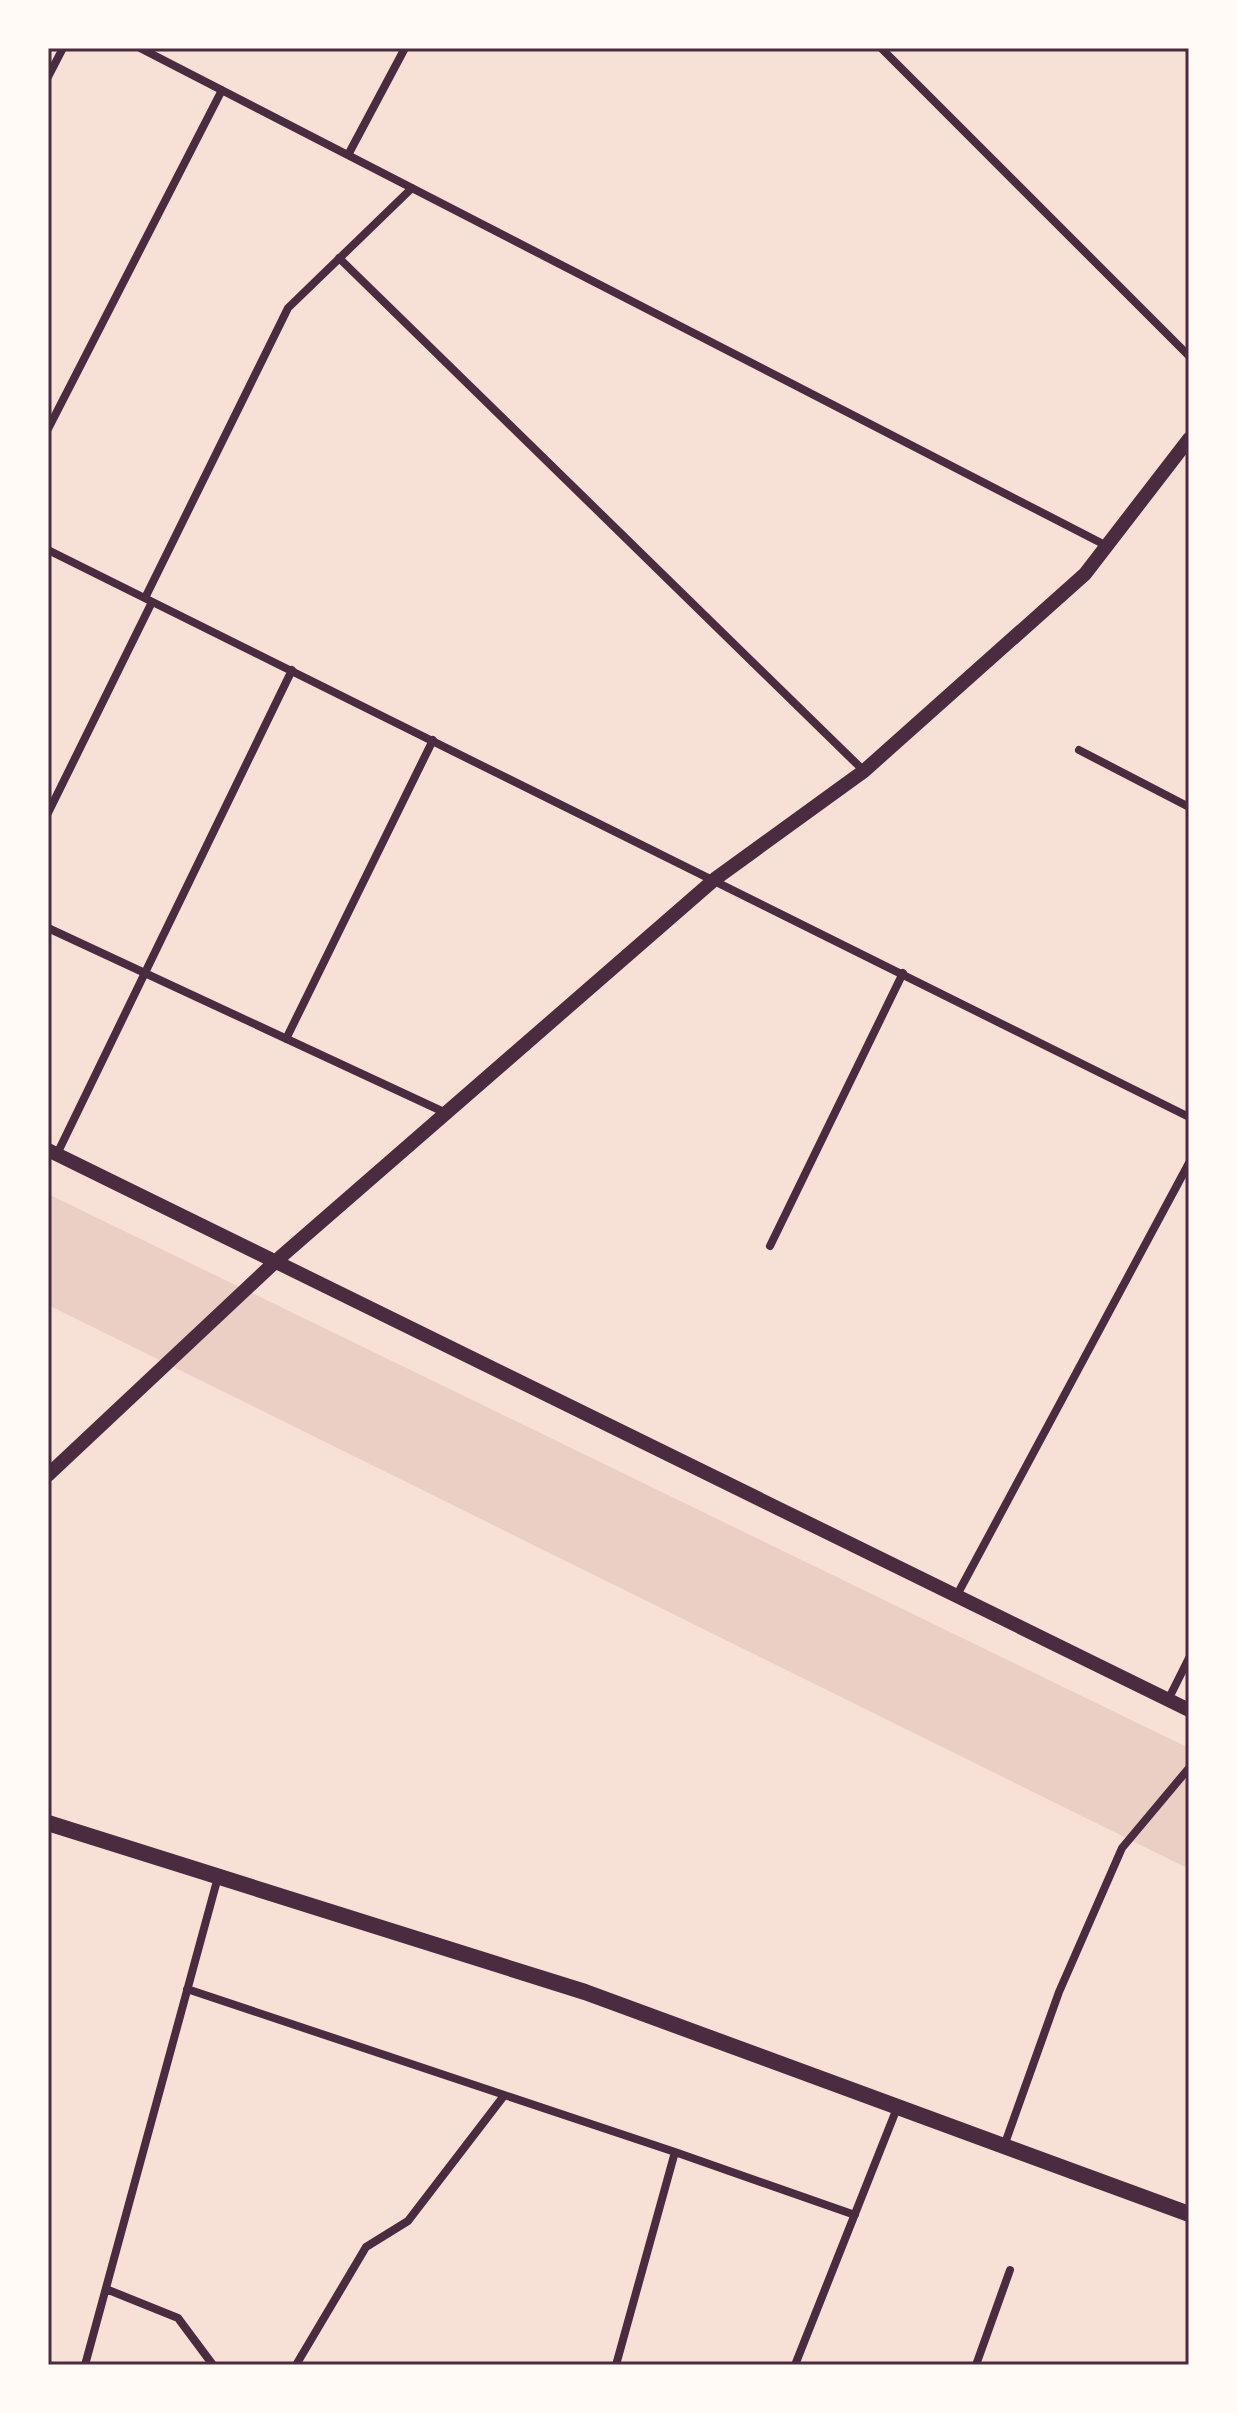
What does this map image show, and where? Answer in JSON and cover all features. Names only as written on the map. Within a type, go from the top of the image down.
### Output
[{"type":"main road","points":[[48,1823],[585,1992],[1189,2214]]},
{"type":"street","points":[[48,77],[63,48]]},
{"type":"street","points":[[140,48],[1107,546]]},
{"type":"street","points":[[348,155],[405,48]]},
{"type":"street","points":[[881,48],[1189,356]]},
{"type":"street","points":[[48,429],[222,90]]},
{"type":"street","points":[[48,813],[288,308],[412,188]]},
{"type":"street","points":[[339,258],[864,771]]},
{"type":"street","points":[[48,1475],[276,1261],[715,879],[864,771],[1085,574],[1189,439]]},
{"type":"street","points":[[48,550],[1189,1117]]},
{"type":"street","points":[[292,670],[53,1152],[1189,1710]]},
{"type":"street","points":[[286,1039],[433,740]]},
{"type":"street","points":[[1079,750],[1189,807]]},
{"type":"street","points":[[48,928],[446,1113]]},
{"type":"street","points":[[770,1246],[903,973]]},
{"type":"street","points":[[957,1595],[1189,1163]]},
{"type":"street","points":[[1168,1700],[1189,1658]]},
{"type":"street","points":[[1004,2146],[1059,1992],[1122,1848],[1189,1768]]},
{"type":"street","points":[[85,2365],[218,1876]]},
{"type":"street","points":[[187,1989],[405,2060],[503,2097],[675,2152],[855,2215]]},
{"type":"street","points":[[296,2365],[366,2247],[408,2221],[503,2097]]},
{"type":"street","points":[[795,2365],[897,2108]]},
{"type":"street","points":[[616,2365],[675,2152]]},
{"type":"street","points":[[976,2365],[1010,2270]]},
{"type":"street","points":[[106,2289],[178,2318],[213,2365]]},
{"type":"shaded area","points":[[48,1194],[1189,1748],[1189,1869],[48,1305]]}]
